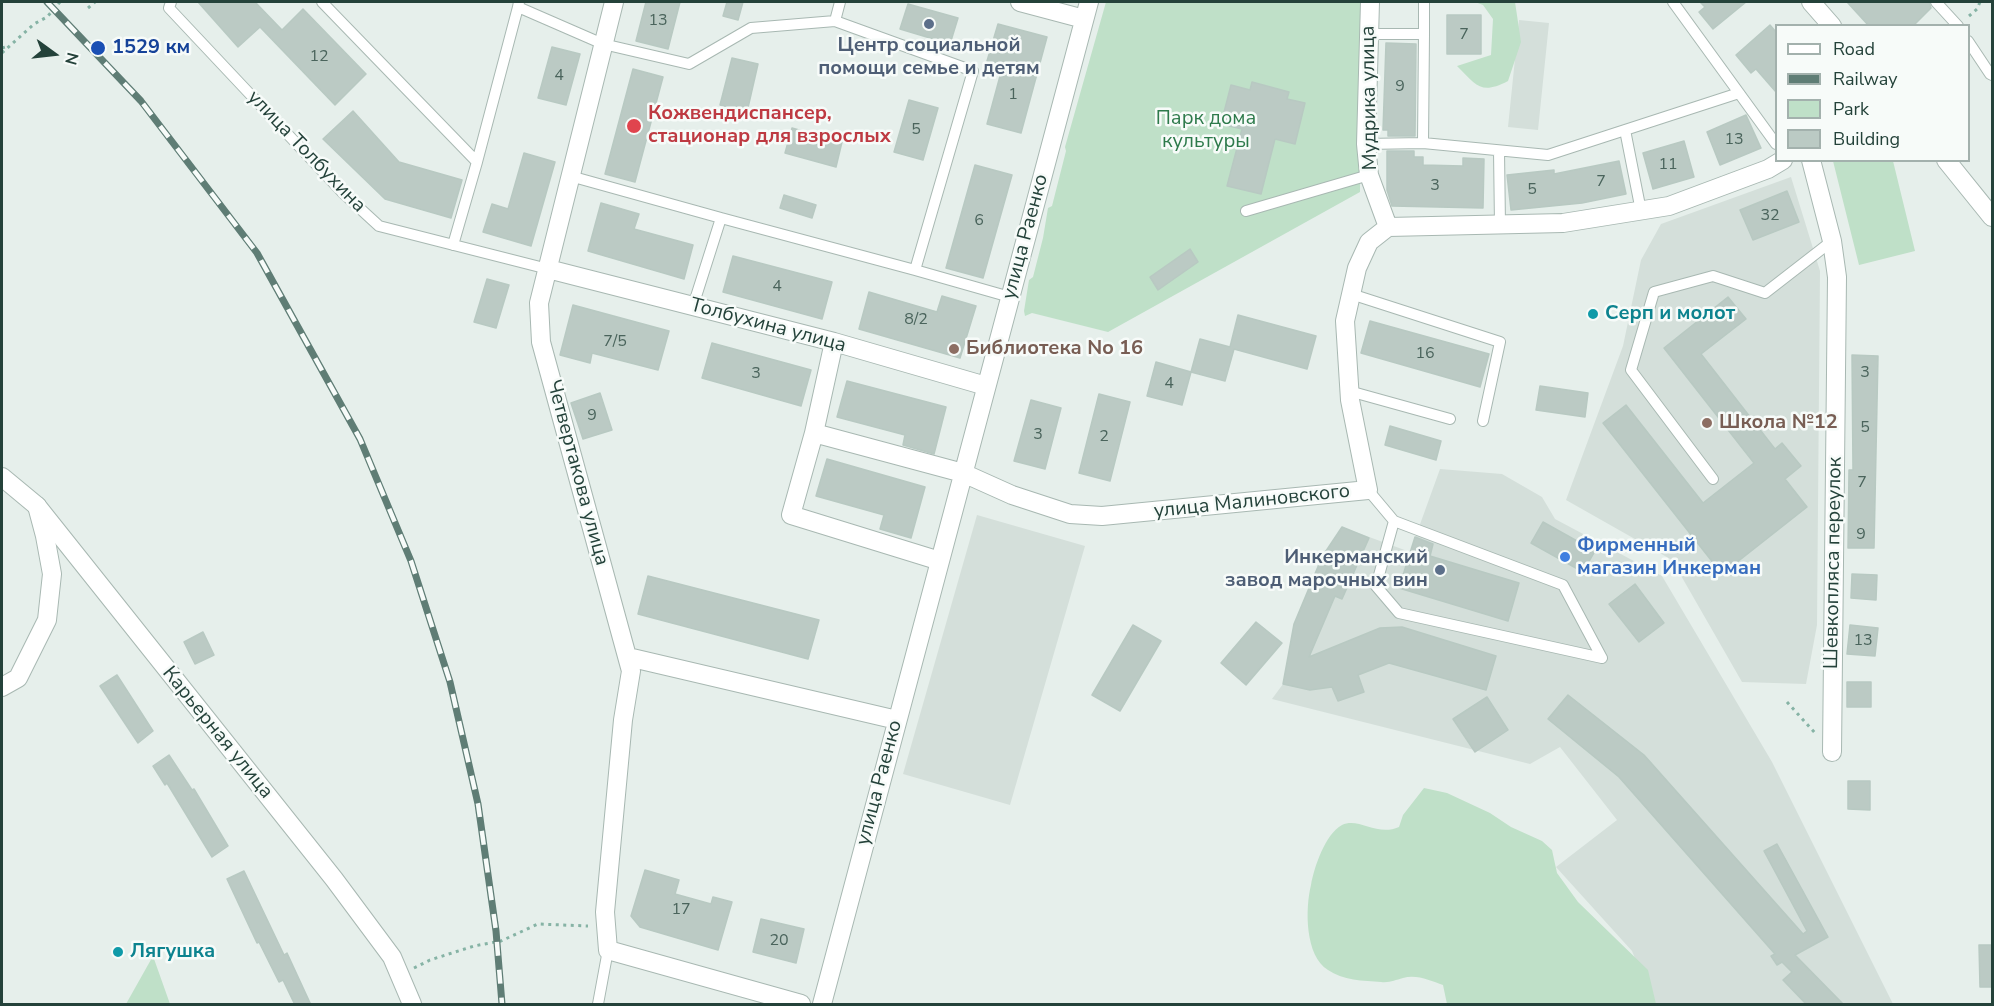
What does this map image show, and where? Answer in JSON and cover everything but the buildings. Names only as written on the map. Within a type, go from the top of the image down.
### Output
[{"type":"street","name":"Четвертакова улица","points":[[608,950],[605,912],[622,731],[631,671],[541,342],[539,303],[614,2]]},
{"type":"street","points":[[1020,2],[1086,10]]},
{"type":"street","name":"Мудрика улица","points":[[1370,2],[1366,144],[1369,175],[1388,227]]},
{"type":"street","points":[[1811,2],[1830,24]]},
{"type":"street","name":"улица Раенко","points":[[822,1005],[1086,10]]},
{"type":"street","points":[[1388,227],[1563,223],[1641,211],[1669,206],[1768,169],[1780,162]]},
{"type":"street","name":"Шевкопляса переулок","points":[[1812,162],[1832,241],[1837,277],[1832,752]]},
{"type":"street","points":[[1948,162],[1992,217]]},
{"type":"street","name":"улица Малиновского","points":[[963,473],[1012,495],[1070,513],[1102,516],[1368,490],[1349,391],[1346,321],[1356,268],[1369,242],[1388,227]]},
{"type":"street","name":"Толбухина улица","points":[[548,269],[834,342],[986,386]]},
{"type":"street","points":[[834,342],[814,433],[791,514],[940,561]]},
{"type":"street","points":[[814,433],[963,473]]},
{"type":"street","name":"Карьерная улица","points":[[2,477],[37,506],[334,879],[392,957],[412,1005]]},
{"type":"street","points":[[2,687],[18,678],[47,620],[52,574],[37,506]]},
{"type":"street","points":[[628,657],[897,720]]},
{"type":"street","points":[[608,950],[801,1005]]},
{"type":"lane","name":"улица Толбухина","points":[[171,2],[169,8],[342,192],[379,226],[548,269]]},
{"type":"lane","points":[[322,2],[477,162]]},
{"type":"lane","points":[[835,21],[840,2]]},
{"type":"lane","points":[[1423,143],[1424,2]]},
{"type":"lane","points":[[1673,2],[1775,143]]},
{"type":"lane","points":[[1936,2],[1961,23]]},
{"type":"lane","points":[[453,245],[518,4],[603,44],[689,64],[751,28],[835,21],[973,71],[915,270]]},
{"type":"lane","points":[[1369,34],[1424,34]]},
{"type":"lane","points":[[1970,44],[1992,75]]},
{"type":"lane","points":[[1366,144],[1423,143],[1548,155],[1739,93]]},
{"type":"lane","points":[[1625,130],[1641,211]]},
{"type":"lane","points":[[1499,151],[1500,225]]},
{"type":"lane","points":[[1246,211],[1369,175]]},
{"type":"lane","points":[[570,176],[1010,297]]},
{"type":"lane","points":[[693,306],[721,218]]},
{"type":"lane","points":[[1713,479],[1631,370],[1654,292],[1713,276],[1765,293],[1832,241]]},
{"type":"lane","points":[[1351,294],[1500,342],[1483,421]]},
{"type":"lane","points":[[1349,391],[1449,419]]},
{"type":"lane","points":[[1368,490],[1394,521],[1563,585],[1602,658],[1399,613],[1376,586],[1394,521]]},
{"type":"lane","points":[[598,1005],[608,950]]},
{"type":"path","points":[[2,53],[34,24],[47,17],[60,2]]},
{"type":"path","points":[[88,8],[95,2]]},
{"type":"path","points":[[1961,23],[1977,9],[1980,2]]},
{"type":"path","points":[[2,48],[11,45]]},
{"type":"path","points":[[1787,702],[1832,752]]},
{"type":"path","points":[[400,976],[430,960],[474,946],[501,941],[538,924],[606,926]]},
{"type":"shaded area","points":[[1519,20],[1549,23],[1538,130],[1508,127]]},
{"type":"shaded area","name":"Школа №12","points":[[1791,177],[1820,271],[1817,625],[1806,684],[1742,682],[1672,560],[1566,500],[1623,346],[1641,260],[1661,224]]},
{"type":"shaded area","name":"Инкерманский завод марочных вин","points":[[1440,469],[1502,474],[1542,497],[1555,519],[1662,576],[1772,762],[1893,1004],[1654,1004],[1632,951],[1556,867],[1617,820],[1560,747],[1530,764],[1272,699],[1283,684],[1294,624],[1322,557],[1342,527],[1410,552]]},
{"type":"shaded area","points":[[977,515],[1085,546],[1010,805],[903,774]]},
{"type":"green space","name":"Парк дома культуры","points":[[1106,2],[1370,2],[1360,103],[1360,192],[1108,332],[1032,313],[1025,316],[1024,311],[1029,280],[1033,277],[1048,208],[1052,206],[1066,151],[1065,147]]},
{"type":"green space","points":[[1475,2],[1515,2],[1521,42],[1508,81],[1485,88],[1475,83],[1457,66],[1491,55],[1493,19],[1483,5]]},
{"type":"green space","points":[[1833,162],[1893,162],[1915,251],[1859,265]]},
{"type":"green space","points":[[1424,788],[1447,793],[1490,813],[1511,827],[1542,841],[1552,850],[1557,873],[1578,902],[1648,970],[1656,1004],[1447,1004],[1443,985],[1429,980],[1419,977],[1387,982],[1353,979],[1340,976],[1320,963],[1311,943],[1308,906],[1315,870],[1330,836],[1336,829],[1348,823],[1383,830],[1399,827],[1403,815]]},
{"type":"green space","points":[[153,956],[170,1004],[126,1004]]},
{"type":"railway","points":[[47,2],[141,101],[257,253],[360,439],[411,561],[450,682],[478,804],[496,931],[502,1004]]},
{"type":"place","name":"Центр социальной помощи семье и детям","points":[[929,24]]},
{"type":"place","name":"1529 км","points":[[98,48]]},
{"type":"place","name":"Кожвендиспансер, стационар для взрослых","points":[[634,126]]},
{"type":"place","name":"Серп и молот","points":[[1593,314]]},
{"type":"place","name":"Библиотека No 16","points":[[954,349]]},
{"type":"place","name":"Школа №12","points":[[1707,423]]},
{"type":"place","name":"Фирменный магазин Инкерман","points":[[1565,557]]},
{"type":"place","name":"Инкерманский завод марочных вин","points":[[1440,570]]},
{"type":"place","name":"Лягушка","points":[[118,952]]}]
